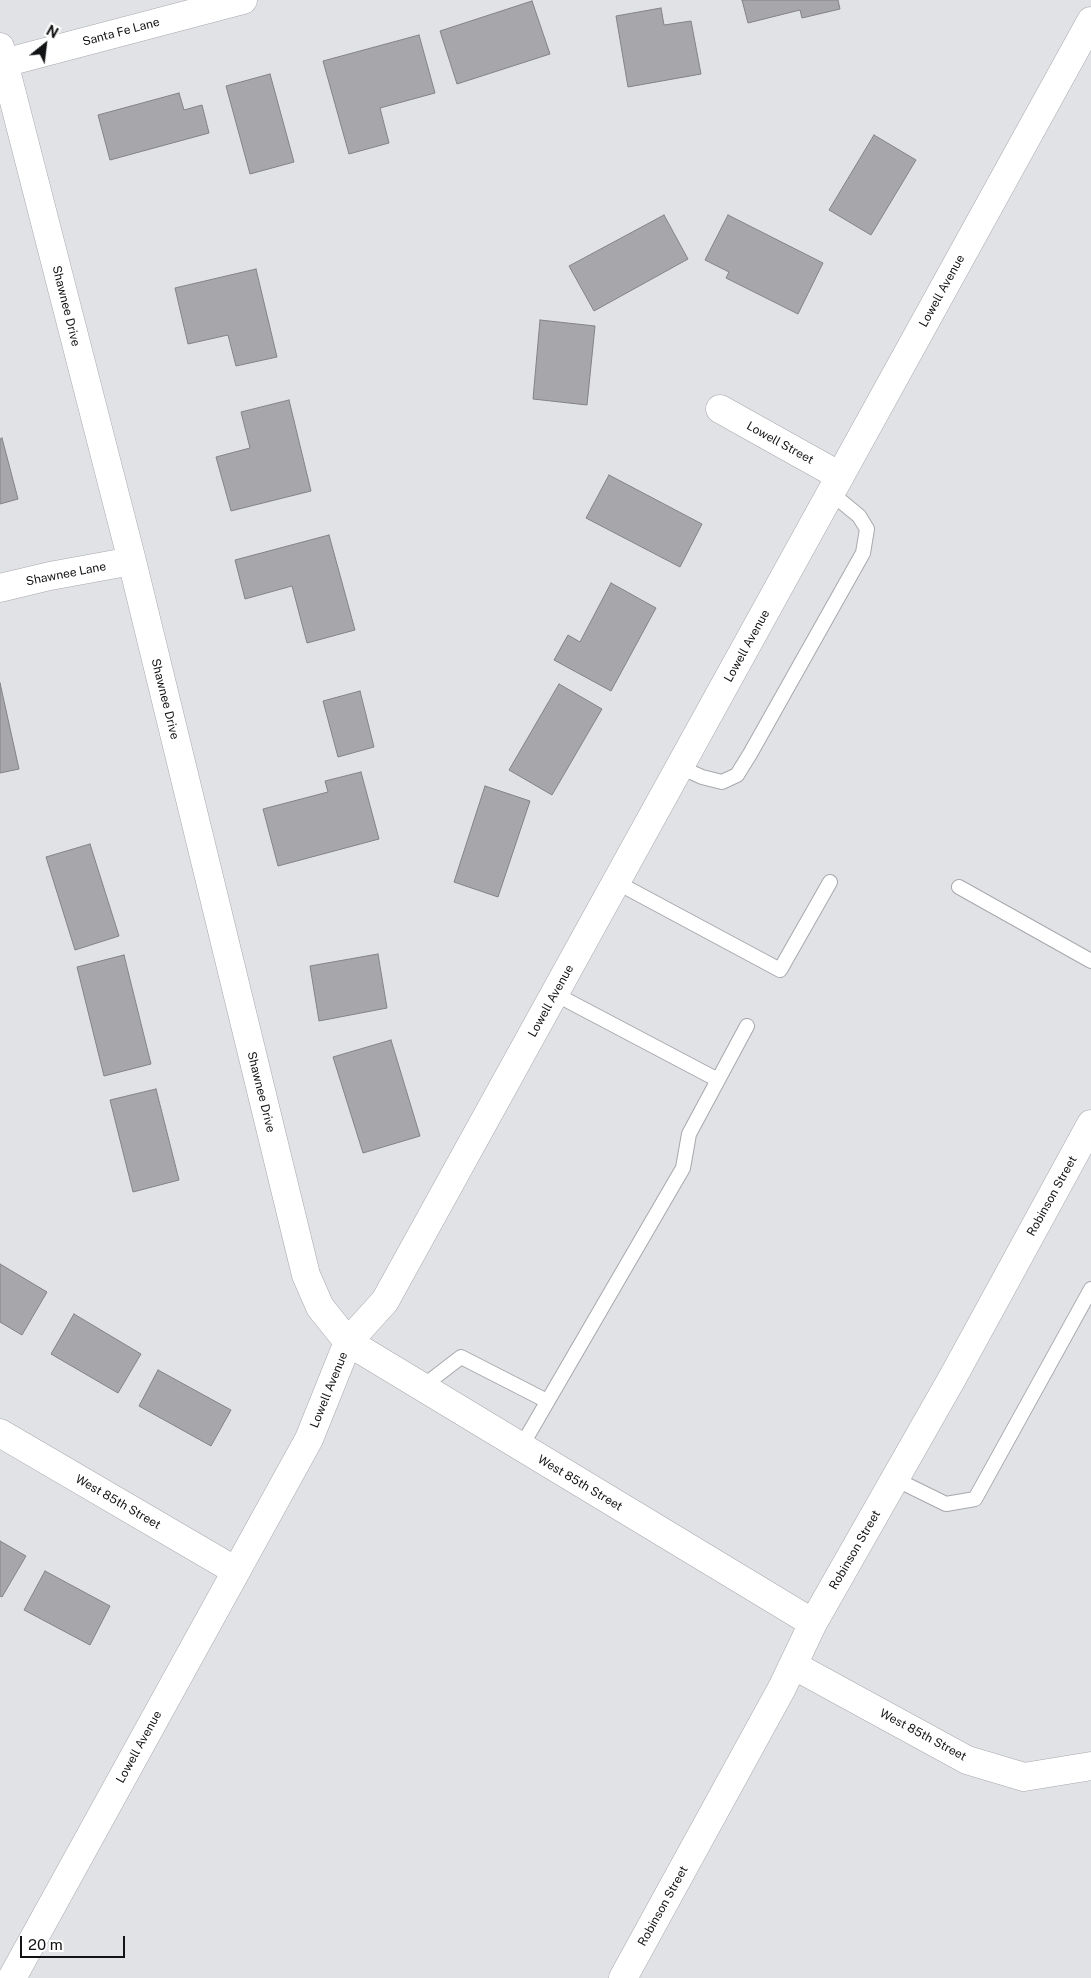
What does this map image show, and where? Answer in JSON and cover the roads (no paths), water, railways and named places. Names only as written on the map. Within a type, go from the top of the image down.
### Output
[{"type":"street","name":"Santa Fe Lane","points":[[1,58],[243,0]]},
{"type":"street","name":"Lowell Avenue","points":[[10,1978],[309,1439],[348,1342],[386,1301],[1091,21]]},
{"type":"street","name":"Shawnee Drive","points":[[1,58],[132,561],[306,1275],[320,1307],[348,1342]]},
{"type":"street","name":"Lowell Street","points":[[720,409],[835,485]]},
{"type":"street","name":"Shawnee Lane","points":[[0,588],[50,576],[132,561]]},
{"type":"street","name":"Robinson Street","points":[[623,1978],[773,1705],[813,1623],[954,1375],[1091,1124]]},
{"type":"street","name":"West 85th Street","points":[[348,1342],[813,1623]]},
{"type":"street","name":"West 85th Street","points":[[0,1433],[236,1571]]},
{"type":"street","name":"West 85th Street","points":[[793,1665],[967,1760],[1024,1777],[1091,1766]]},
{"type":"street","points":[[0,1972],[10,1978]]},
{"type":"lane","points":[[680,767],[702,777],[722,782],[736,775],[750,754],[863,553],[867,529],[835,485]]},
{"type":"lane","points":[[616,882],[780,970],[830,882]]},
{"type":"lane","points":[[959,887],[1091,961]]},
{"type":"lane","points":[[555,994],[718,1080]]},
{"type":"lane","points":[[521,1447],[683,1168],[689,1134],[747,1026]]},
{"type":"lane","points":[[895,1479],[946,1504],[975,1499],[1091,1290]]},
{"type":"lane","points":[[422,1387],[461,1357],[547,1401]]}]
